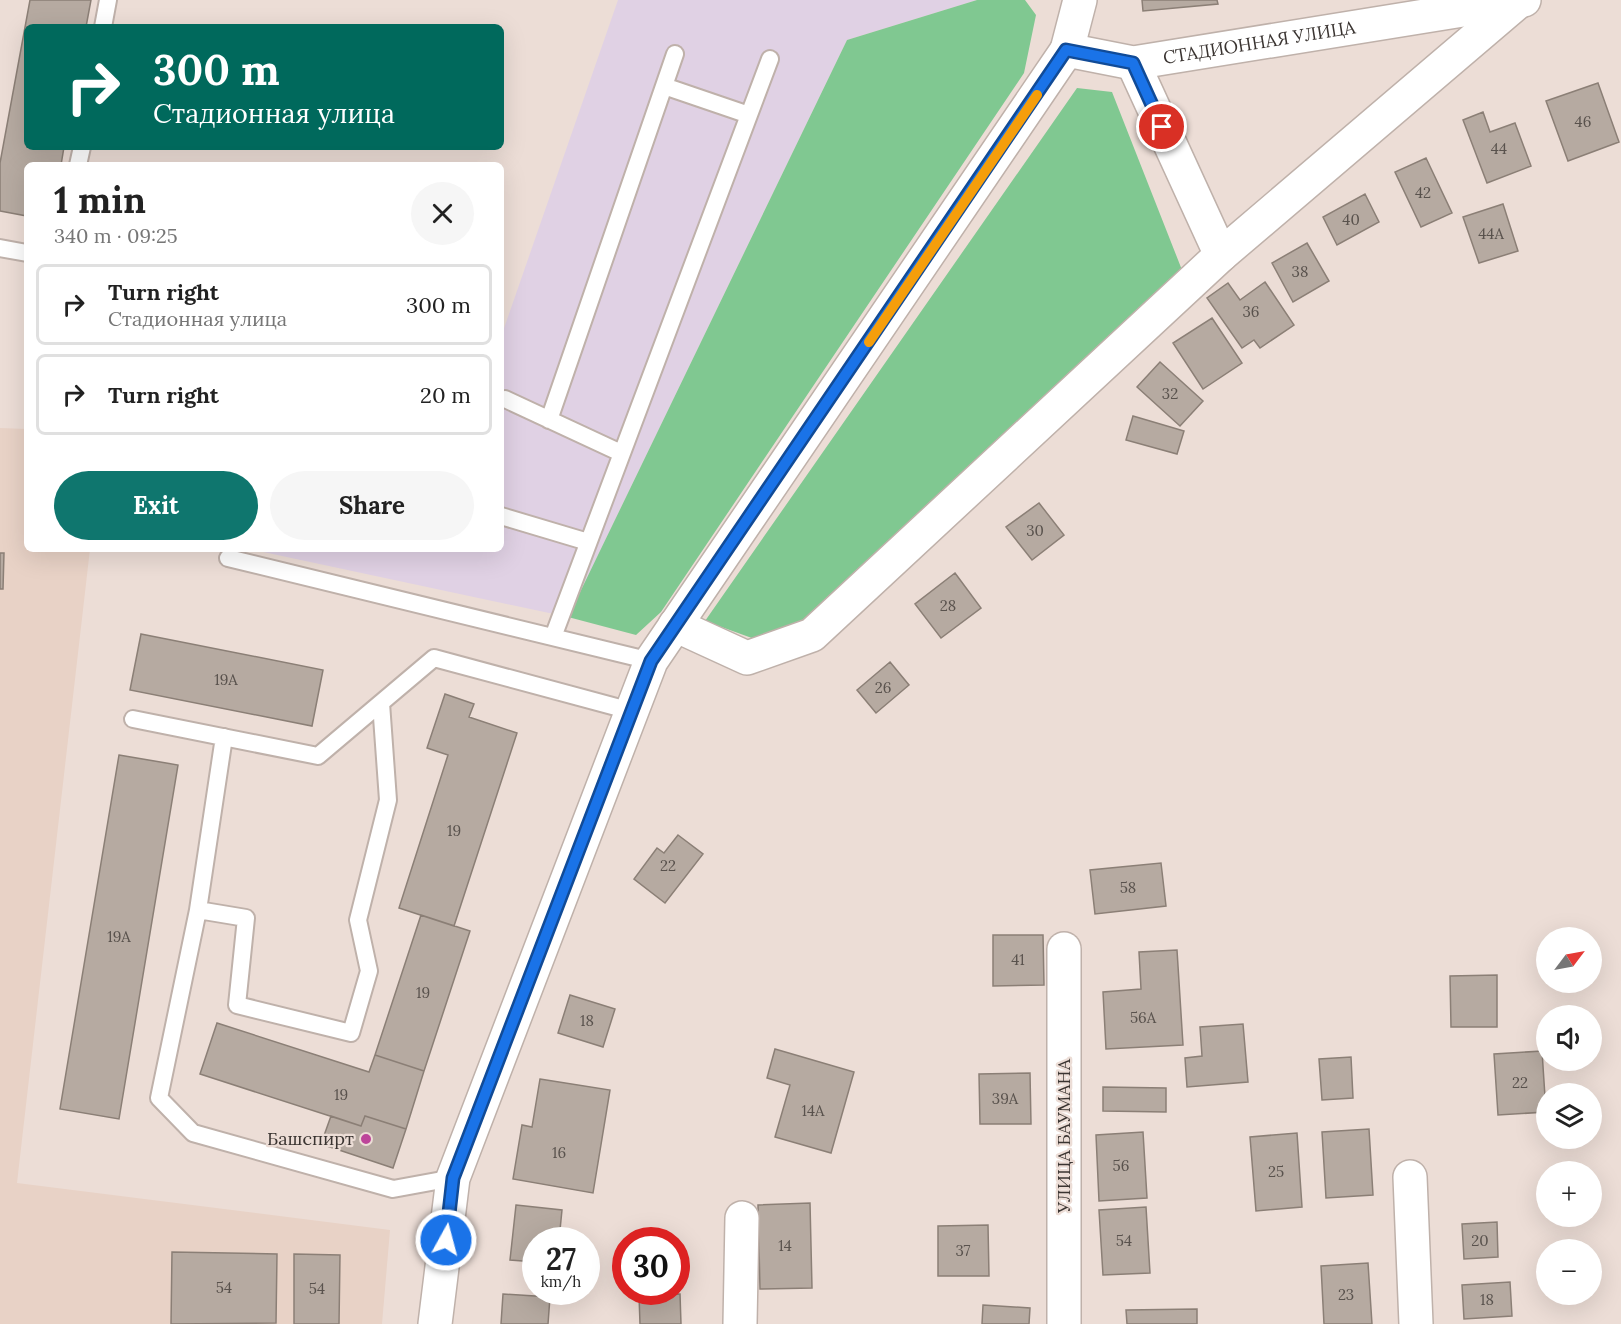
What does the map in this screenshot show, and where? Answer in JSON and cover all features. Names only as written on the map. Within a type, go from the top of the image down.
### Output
[{"type":"street","points":[[435,1324],[453,1178],[651,661],[1066,50],[1080,0]]},
{"type":"street","points":[[675,625],[747,658],[812,636],[1221,255],[1521,1]]},
{"type":"street","name":"СТАДИОННАЯ УЛИЦА","points":[[1066,50],[1133,63],[1521,1]]},
{"type":"street","points":[[1133,63],[1221,255]]},
{"type":"street","name":"УЛИЦА БАУМАНА","points":[[1064,949],[1064,1324]]},
{"type":"street","points":[[1410,1177],[1416,1324]]},
{"type":"street","points":[[740,1324],[742,1218]]},
{"type":"lane","points":[[104,24],[108,0]]},
{"type":"lane","points":[[549,420],[675,54]]},
{"type":"lane","points":[[553,637],[770,59]]},
{"type":"lane","points":[[664,86],[749,116]]},
{"type":"lane","points":[[0,248],[24,252]]},
{"type":"lane","points":[[505,399],[621,453]]},
{"type":"lane","points":[[504,517],[588,542]]},
{"type":"lane","points":[[228,558],[651,661]]},
{"type":"lane","points":[[133,719],[318,756],[434,658],[632,711]]},
{"type":"lane","points":[[198,910],[246,918],[237,1005],[351,1033],[369,971],[358,920],[388,800],[381,703]]},
{"type":"lane","points":[[224,737],[198,910],[159,1098],[193,1133],[393,1189],[453,1178]]},
{"type":"shaded area","points":[[618,0],[977,0],[847,40],[568,617],[263,552],[504,552],[504,328]]},
{"type":"shaded area","points":[[0,428],[24,429],[24,552],[90,552],[17,1183],[390,1230],[382,1324],[0,1324]]},
{"type":"green space","points":[[977,0],[1025,0],[1036,15],[1024,73],[661,612],[636,635],[568,617],[847,40]]},
{"type":"green space","points":[[1077,88],[1112,92],[1182,270],[807,621],[760,641],[705,621]]},
{"type":"building","points":[[30,0],[91,0],[87,24],[26,24]]},
{"type":"building","points":[[1142,0],[1217,0],[1218,4],[1143,11]]},
{"type":"building","points":[[24,33],[24,150],[64,150],[62,162],[24,162],[24,215],[0,211],[0,163]]},
{"type":"building","points":[[1598,83],[1619,142],[1568,161],[1546,101]]},
{"type":"building","points":[[1483,112],[1490,132],[1515,123],[1531,166],[1487,183],[1463,120]]},
{"type":"building","points":[[1426,158],[1452,213],[1421,227],[1395,172]]},
{"type":"building","points":[[1365,194],[1379,222],[1337,245],[1323,217]]},
{"type":"building","points":[[1503,204],[1518,251],[1479,263],[1463,217]]},
{"type":"building","points":[[1307,243],[1329,281],[1293,302],[1272,263]]},
{"type":"building","points":[[1265,282],[1294,325],[1260,348],[1254,340],[1242,348],[1207,298],[1228,283],[1240,300]]},
{"type":"building","points":[[1212,318],[1242,363],[1203,389],[1173,343]]},
{"type":"building","points":[[1160,362],[1203,401],[1180,426],[1137,387]]},
{"type":"building","points":[[1133,416],[1184,431],[1177,454],[1126,440]]},
{"type":"building","points":[[1039,503],[1064,535],[1032,560],[1006,527]]},
{"type":"building","points":[[0,553],[4,553],[3,589],[0,589]]},
{"type":"building","points":[[955,573],[981,608],[941,638],[915,604]]},
{"type":"building","points":[[141,634],[323,670],[312,726],[130,690]]},
{"type":"building","points":[[890,662],[909,685],[876,713],[857,690]]},
{"type":"building","points":[[445,694],[474,704],[469,717],[517,733],[454,926],[399,908],[448,755],[427,748]]},
{"type":"building","points":[[119,755],[178,765],[119,1119],[60,1109]]},
{"type":"building","points":[[678,835],[703,854],[665,903],[634,879],[657,848],[664,853]]},
{"type":"building","points":[[1161,863],[1166,906],[1095,914],[1090,870]]},
{"type":"building","points":[[421,915],[470,931],[424,1071],[375,1055]]},
{"type":"building","points":[[993,935],[1043,935],[1044,985],[993,986]]},
{"type":"building","points":[[1177,950],[1183,1045],[1106,1049],[1103,992],[1141,989],[1139,952]]},
{"type":"building","points":[[1497,975],[1497,1027],[1451,1027],[1450,976]]},
{"type":"building","points":[[570,995],[615,1009],[603,1047],[558,1033]]},
{"type":"building","points":[[217,1023],[369,1072],[375,1055],[424,1071],[406,1129],[365,1116],[361,1126],[200,1074]]},
{"type":"building","points":[[1243,1024],[1248,1082],[1187,1087],[1185,1058],[1202,1056],[1200,1027]]},
{"type":"building","points":[[775,1049],[854,1072],[831,1153],[775,1137],[790,1085],[767,1078]]},
{"type":"building","points":[[1536,1051],[1536,1071],[1543,1071],[1544,1083],[1536,1083],[1536,1113],[1498,1115],[1494,1054]]},
{"type":"building","points":[[1351,1057],[1353,1098],[1322,1100],[1319,1059]]},
{"type":"building","points":[[1030,1073],[1031,1124],[980,1124],[979,1074]]},
{"type":"building","points":[[540,1079],[610,1090],[593,1193],[513,1179],[522,1125],[532,1127]]},
{"type":"building","points":[[1103,1087],[1166,1088],[1166,1112],[1103,1111]]},
{"type":"building","points":[[331,1116],[361,1126],[365,1116],[406,1129],[393,1168],[321,1144]]},
{"type":"building","points":[[1369,1129],[1373,1195],[1326,1198],[1322,1132]]},
{"type":"building","points":[[1143,1132],[1147,1198],[1099,1201],[1096,1135]]},
{"type":"building","points":[[1297,1133],[1302,1207],[1256,1211],[1250,1137]]},
{"type":"building","points":[[810,1203],[812,1288],[760,1289],[758,1205]]},
{"type":"building","points":[[516,1205],[562,1210],[560,1227],[522,1227],[522,1261],[510,1260]]},
{"type":"building","points":[[1146,1207],[1150,1273],[1103,1275],[1099,1210]]},
{"type":"building","points":[[1497,1222],[1498,1257],[1464,1259],[1462,1224]]},
{"type":"building","points":[[988,1225],[989,1276],[938,1276],[938,1226]]},
{"type":"building","points":[[172,1252],[277,1254],[276,1323],[171,1324]]},
{"type":"building","points":[[294,1254],[340,1255],[339,1324],[294,1324]]},
{"type":"building","points":[[1368,1263],[1372,1324],[1324,1324],[1321,1266]]},
{"type":"building","points":[[1510,1282],[1512,1316],[1464,1319],[1462,1285]]},
{"type":"building","points":[[503,1294],[522,1295],[522,1305],[549,1305],[548,1324],[501,1324]]},
{"type":"building","points":[[639,1305],[680,1305],[681,1324],[640,1324]]},
{"type":"building","points":[[983,1305],[1030,1308],[1029,1324],[982,1324]]},
{"type":"building","points":[[1197,1309],[1197,1324],[1127,1324],[1126,1310]]},
{"type":"slow traffic","points":[[869,342],[1037,95]]},
{"type":"place","name":"Башспирт","points":[[366,1139]]},
{"type":"route","points":[[446,1240],[453,1178],[651,661],[1015,129],[1066,50],[1133,63],[1162,127]]}]
